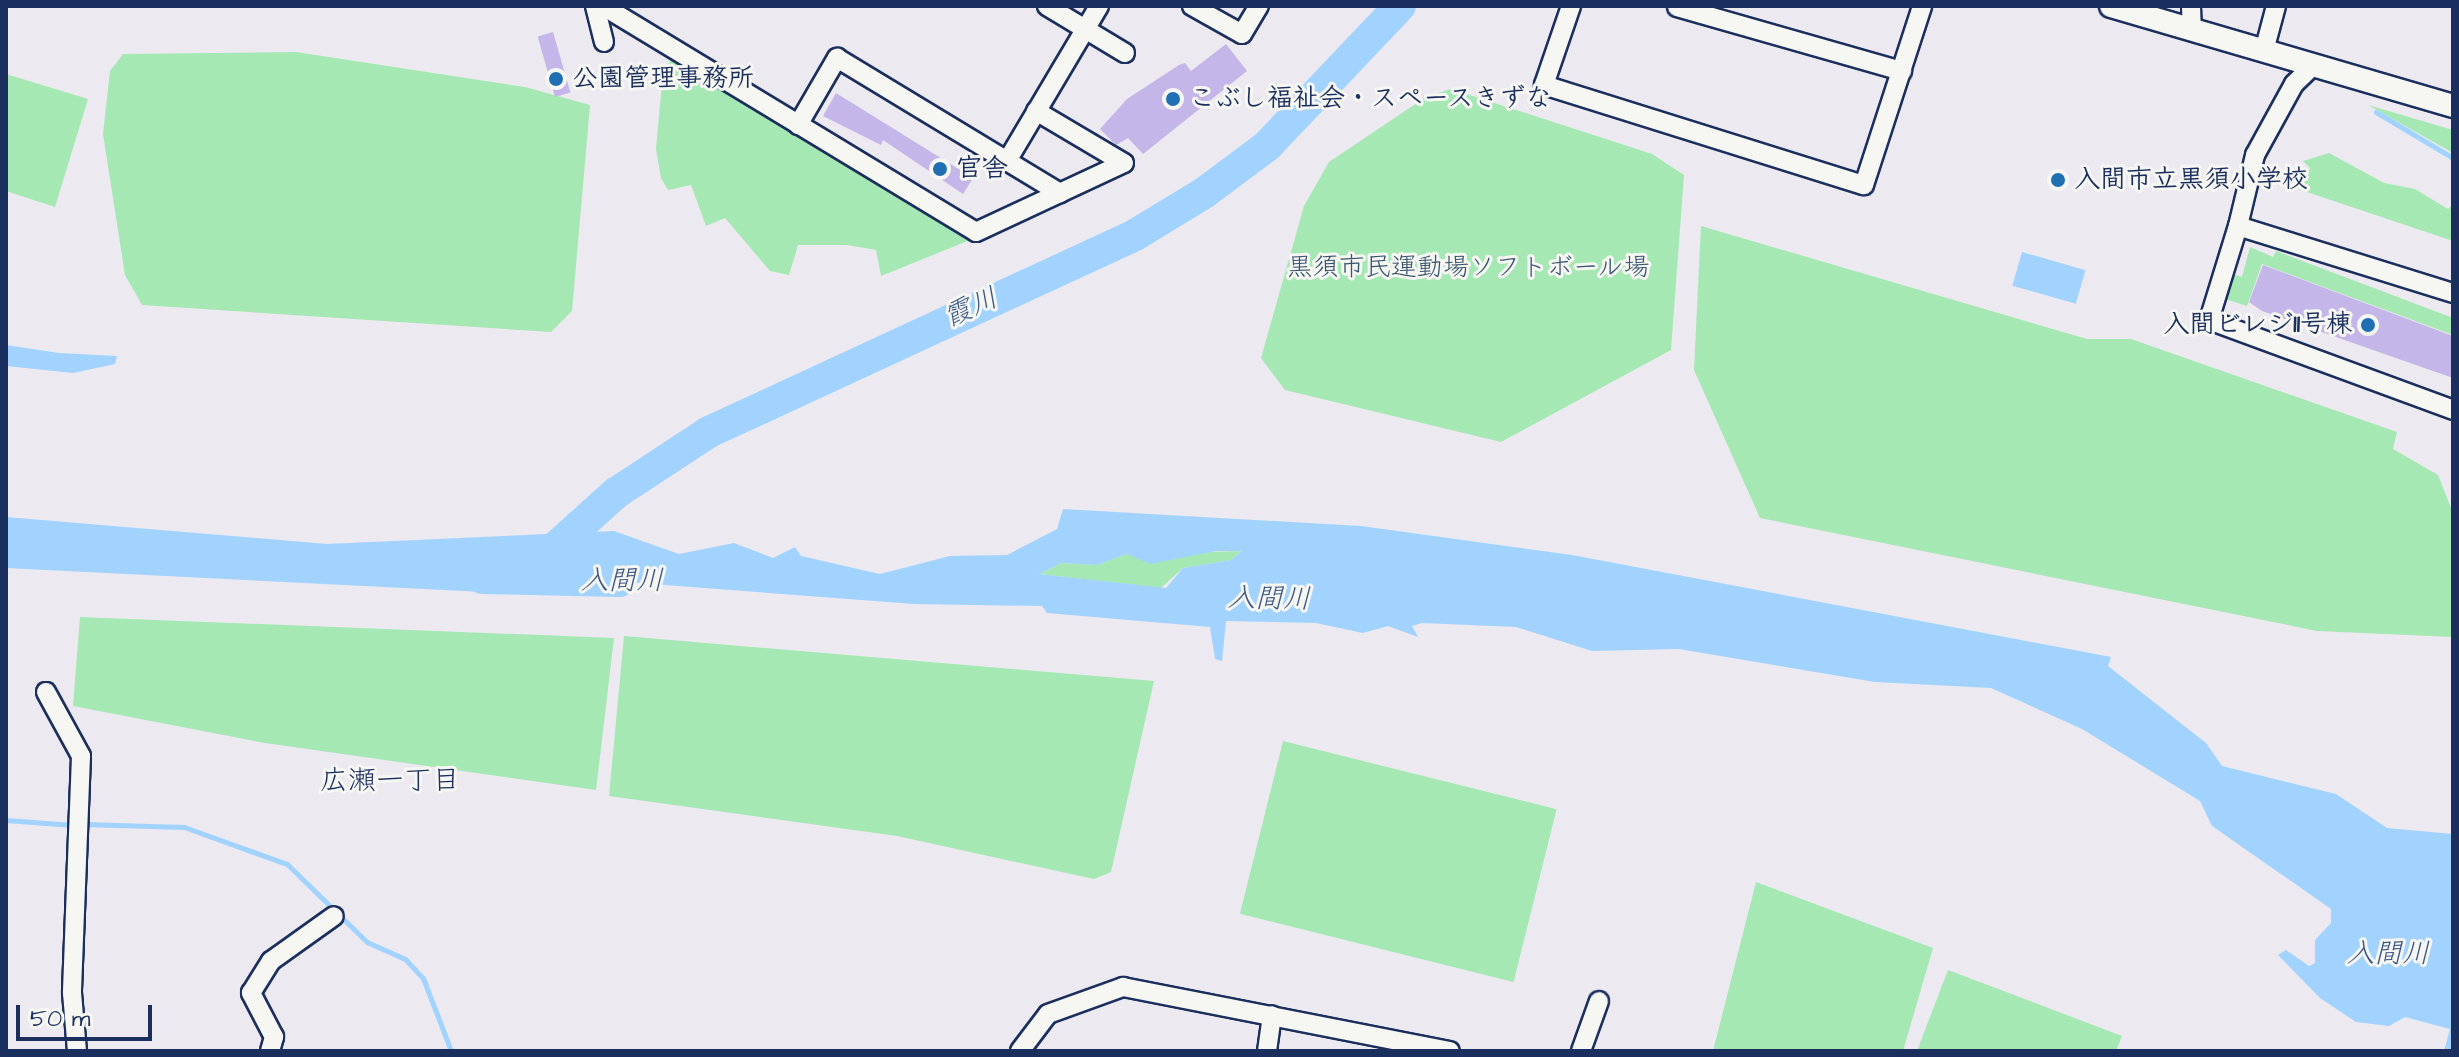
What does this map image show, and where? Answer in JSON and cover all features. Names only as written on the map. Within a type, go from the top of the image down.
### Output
[{"type":"street","points":[[595,6],[604,42]]},
{"type":"street","points":[[603,6],[976,232],[1124,163],[1036,111]]},
{"type":"street","points":[[1047,6],[1125,53]]},
{"type":"street","points":[[1007,161],[1099,6]]},
{"type":"street","points":[[1192,6],[1242,34],[1259,6]]},
{"type":"street","points":[[1571,6],[1544,85],[1864,185],[1922,6]]},
{"type":"street","points":[[2111,6],[2453,106]]},
{"type":"street","points":[[2191,6],[2192,30]]},
{"type":"street","points":[[2264,51],[2276,6]]},
{"type":"street","points":[[1677,7],[1902,71]]},
{"type":"street","points":[[798,125],[837,58],[1060,193]]},
{"type":"street","points":[[2314,65],[2294,84],[2255,155],[2238,226],[2209,320],[2453,410]]},
{"type":"street","points":[[2238,226],[2453,293]]},
{"type":"street","points":[[46,692],[81,756],[76,826],[77,1051]]},
{"type":"street","points":[[270,1051],[274,1037],[251,993],[271,961],[334,916]]},
{"type":"street","points":[[1021,1050],[1048,1014],[1123,987],[1450,1051]]},
{"type":"street","points":[[1581,1051],[1599,1001]]},
{"type":"street","points":[[1267,1051],[1272,1015]]},
{"type":"green space","points":[[296,52],[525,87],[590,105],[572,311],[551,332],[142,305],[125,275],[103,134],[110,71],[123,54]]},
{"type":"green space","points":[[673,56],[975,238],[881,276],[876,250],[847,245],[798,245],[789,275],[770,271],[725,218],[706,226],[691,185],[668,190],[661,178],[656,149],[663,72]]},
{"type":"green space","points":[[6,74],[88,99],[55,207],[6,191]]},
{"type":"green space","name":"黒須市民運動場ソフトボール場","points":[[1451,89],[1652,154],[1684,175],[1671,350],[1501,442],[1285,390],[1261,358],[1304,206],[1329,162],[1426,97]]},
{"type":"green space","points":[[2368,105],[2453,130],[2453,153]]},
{"type":"green space","points":[[2329,153],[2384,183],[2415,189],[2448,209],[2453,204],[2453,241],[2295,188],[2303,185],[2310,168],[2303,161]]},
{"type":"green space","points":[[1701,226],[2087,339],[2131,339],[2397,432],[2393,449],[2438,475],[2453,513],[2453,637],[2317,631],[1760,518],[1694,370]]},
{"type":"green space","points":[[2250,247],[2273,257],[2276,251],[2453,318],[2453,335],[2262,264],[2247,306],[2225,299],[2232,274],[2242,277]]},
{"type":"green space","points":[[1242,551],[1231,560],[1183,568],[1161,588],[1039,574],[1062,563],[1097,565],[1127,554]]},
{"type":"green space","points":[[80,617],[614,638],[596,790],[265,743],[73,706]]},
{"type":"green space","points":[[624,636],[1154,681],[1111,872],[1094,879],[897,836],[609,796]]},
{"type":"green space","points":[[1283,741],[1557,809],[1514,982],[1240,914]]},
{"type":"green space","points":[[1756,882],[1933,948],[1903,1051],[1713,1051]]},
{"type":"green space","points":[[1948,970],[2122,1036],[2116,1051],[1917,1051]]},
{"type":"water","points":[[2022,252],[2085,270],[2076,304],[2012,286]]},
{"type":"water","points":[[6,345],[59,353],[117,356],[115,364],[73,373],[6,366]]},
{"type":"water","name":"入間川","points":[[1063,509],[1361,526],[1572,555],[2111,657],[2108,666],[2206,743],[2222,766],[2336,794],[2387,828],[2453,834],[2453,1051],[2444,1051],[2450,1029],[2405,1017],[2389,1026],[2356,1022],[2320,998],[2278,955],[2286,950],[2309,966],[2315,963],[2315,940],[2331,923],[2331,909],[2212,826],[2200,801],[2082,729],[1991,688],[1875,682],[1679,649],[1592,651],[1516,627],[1422,623],[1412,626],[1418,637],[1388,626],[1363,633],[1316,623],[1226,621],[1222,661],[1215,659],[1210,627],[1047,613],[1042,606],[914,604],[625,582],[492,581],[484,592],[6,568],[6,517],[327,544],[614,531],[679,554],[734,543],[773,558],[795,547],[801,556],[880,574],[950,556],[1007,555],[1057,529]],"holes":[[[1216,551],[1242,551],[1231,560],[1183,568],[1166,588],[1039,574],[1062,563],[1097,565],[1127,554],[1150,564]]]},
{"type":"building","points":[[553,32],[570,93],[555,97],[538,36]]},
{"type":"building","name":"こぶし福祉会・スペースきずな","points":[[1226,44],[1247,71],[1143,154],[1128,138],[1116,145],[1100,129],[1127,99],[1179,65],[1185,63],[1191,71]]},
{"type":"building","points":[[836,93],[973,178],[963,194],[883,140],[881,145],[823,116]]},
{"type":"building","name":"入間ビレジ11号棟","points":[[2263,265],[2453,336],[2453,378],[2262,311],[2249,302]]},
{"type":"waterway","name":"霞川","points":[[536,565],[616,493],[709,432],[1135,235],[1204,193],[1267,146],[1400,6]]},
{"type":"waterway","points":[[2376,112],[2453,158]]},
{"type":"waterway","name":"入間川","points":[[482,578],[620,581]]},
{"type":"waterway","points":[[6,820],[73,825]]},
{"type":"waterway","points":[[83,824],[184,827],[287,864],[367,942],[405,959],[423,978],[451,1051]]},
{"type":"place","name":"公園管理事務所","points":[[556,79]]},
{"type":"place","name":"こぶし福祉会・スペースきずな","points":[[1173,99]]},
{"type":"place","name":"官舎","points":[[940,169]]},
{"type":"place","name":"入間市立黒須小学校","points":[[2058,180]]},
{"type":"place","name":"入間ビレジ11号棟","points":[[2368,325]]},
{"type":"district","name":"広瀬一丁目","points":[[390,781]]}]
